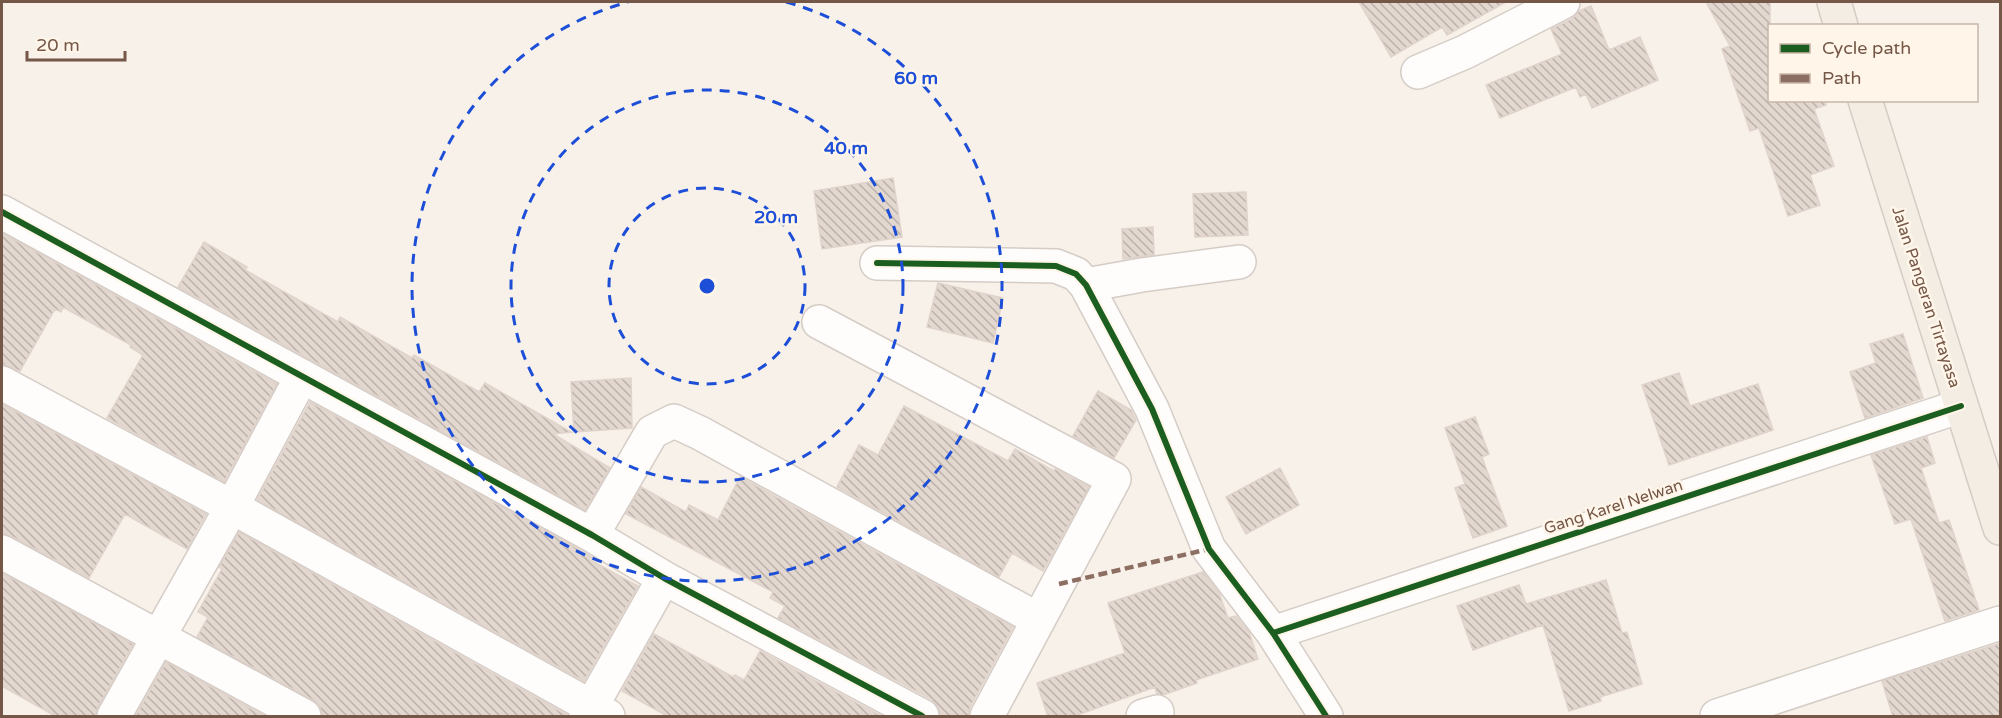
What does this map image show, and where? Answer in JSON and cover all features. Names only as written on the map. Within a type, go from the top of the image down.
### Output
[{"type":"main road","points":[[1834,2],[1840,24]]},
{"type":"main road","name":"Jalan Pangeran Tirtayasa","points":[[1866,102],[2001,528]]},
{"type":"street","points":[[1418,72],[1466,52],[1563,2]]},
{"type":"street","points":[[2,212],[592,535],[664,578],[922,717]]},
{"type":"street","points":[[1086,285],[1142,274],[1239,262]]},
{"type":"street","points":[[877,263],[1056,266],[1076,274],[1086,285],[1152,410],[1209,549],[1273,633],[1326,717]]},
{"type":"street","points":[[819,322],[1114,478],[1059,584],[1037,619],[987,717]]},
{"type":"street","points":[[114,717],[232,507],[302,376]]},
{"type":"street","points":[[2,384],[232,507],[595,714],[664,578]]},
{"type":"street","name":"Gang Karel Nelwan","points":[[1273,633],[1961,405]]},
{"type":"street","points":[[592,535],[652,432],[674,421],[700,433],[1037,619]]},
{"type":"street","points":[[2,552],[304,717]]},
{"type":"street","points":[[1717,717],[2001,623]]},
{"type":"building","points":[[1359,2],[1506,2],[1447,35],[1442,27],[1391,57]]},
{"type":"building","points":[[1706,2],[1770,2],[1768,102],[1825,102],[1826,105],[1814,109],[1834,166],[1810,175],[1820,205],[1788,216],[1759,128],[1750,131],[1722,49],[1730,46]]},
{"type":"building","points":[[1591,6],[1609,50],[1640,37],[1658,80],[1592,108],[1586,94],[1580,97],[1576,87],[1500,118],[1486,85],[1562,54],[1551,29]]},
{"type":"building","points":[[893,178],[902,237],[822,249],[814,191]]},
{"type":"building","points":[[1246,192],[1248,235],[1195,237],[1193,194]]},
{"type":"building","points":[[1153,227],[1154,255],[1123,259],[1122,229]]},
{"type":"building","points":[[2,233],[277,384],[224,482],[107,418],[143,355],[130,347],[131,345],[63,307],[61,312],[55,309],[20,371],[2,364]]},
{"type":"building","points":[[204,242],[247,267],[245,270],[338,322],[340,317],[412,358],[414,355],[479,392],[485,383],[571,432],[553,434],[610,468],[585,510],[178,287]]},
{"type":"building","points":[[938,283],[1003,298],[993,343],[927,327]]},
{"type":"building","points":[[1903,334],[1923,398],[1865,418],[1850,372],[1876,363],[1870,344]]},
{"type":"building","points":[[1679,373],[1690,406],[1758,384],[1773,430],[1669,465],[1642,385]]},
{"type":"building","points":[[631,378],[632,428],[574,432],[571,382]]},
{"type":"building","points":[[1098,391],[1131,410],[1136,420],[1114,458],[1073,436]]},
{"type":"building","points":[[310,402],[570,544],[593,558],[592,561],[638,586],[584,681],[257,500]]},
{"type":"building","points":[[2,404],[206,514],[187,549],[125,514],[89,578],[2,533]]},
{"type":"building","points":[[904,406],[1008,461],[1015,449],[1089,487],[1043,571],[1012,553],[999,577],[837,487],[859,445],[878,455]]},
{"type":"building","points":[[1475,417],[1489,454],[1482,457],[1507,526],[1473,538],[1455,488],[1465,484],[1445,428]]},
{"type":"building","points":[[1927,437],[1935,463],[1921,468],[1939,523],[1949,520],[1979,610],[1945,621],[1911,519],[1895,524],[1871,455]]},
{"type":"building","points":[[1280,468],[1299,505],[1246,534],[1226,497]]},
{"type":"building","points":[[740,477],[1013,627],[970,707],[968,717],[941,717],[938,707],[931,699],[778,618],[785,606],[770,598],[773,592],[626,514],[641,487],[686,512],[689,505],[718,520]]},
{"type":"building","points":[[239,532],[567,717],[323,717],[320,707],[313,700],[197,637],[208,617],[198,612],[222,569],[219,567]]},
{"type":"building","points":[[1203,572],[1219,593],[1228,618],[1236,616],[1249,632],[1258,659],[1196,680],[1197,683],[1163,695],[1157,694],[1155,687],[1072,717],[1048,717],[1037,683],[1125,653],[1108,603]]},
{"type":"building","points":[[2,573],[133,644],[98,707],[95,717],[57,717],[2,686]]},
{"type":"building","points":[[1606,580],[1622,633],[1627,632],[1642,684],[1600,697],[1601,701],[1569,711],[1543,625],[1473,650],[1457,606],[1519,585],[1526,604]]},
{"type":"building","points":[[654,634],[733,677],[735,675],[744,680],[760,651],[883,717],[669,717],[622,691]]},
{"type":"building","points":[[2001,643],[2001,717],[1893,717],[1882,681]]},
{"type":"building","points":[[166,662],[266,717],[135,717]]},
{"type":"marked path","points":[[1059,584],[1209,549]]},
{"type":"cycle path","points":[[2,212],[592,535],[664,578],[922,716]]},
{"type":"cycle path","points":[[877,263],[1056,266],[1076,274],[1086,285],[1152,409],[1209,549],[1273,633],[1326,716]]},
{"type":"cycle path","points":[[1273,633],[1961,406]]}]
